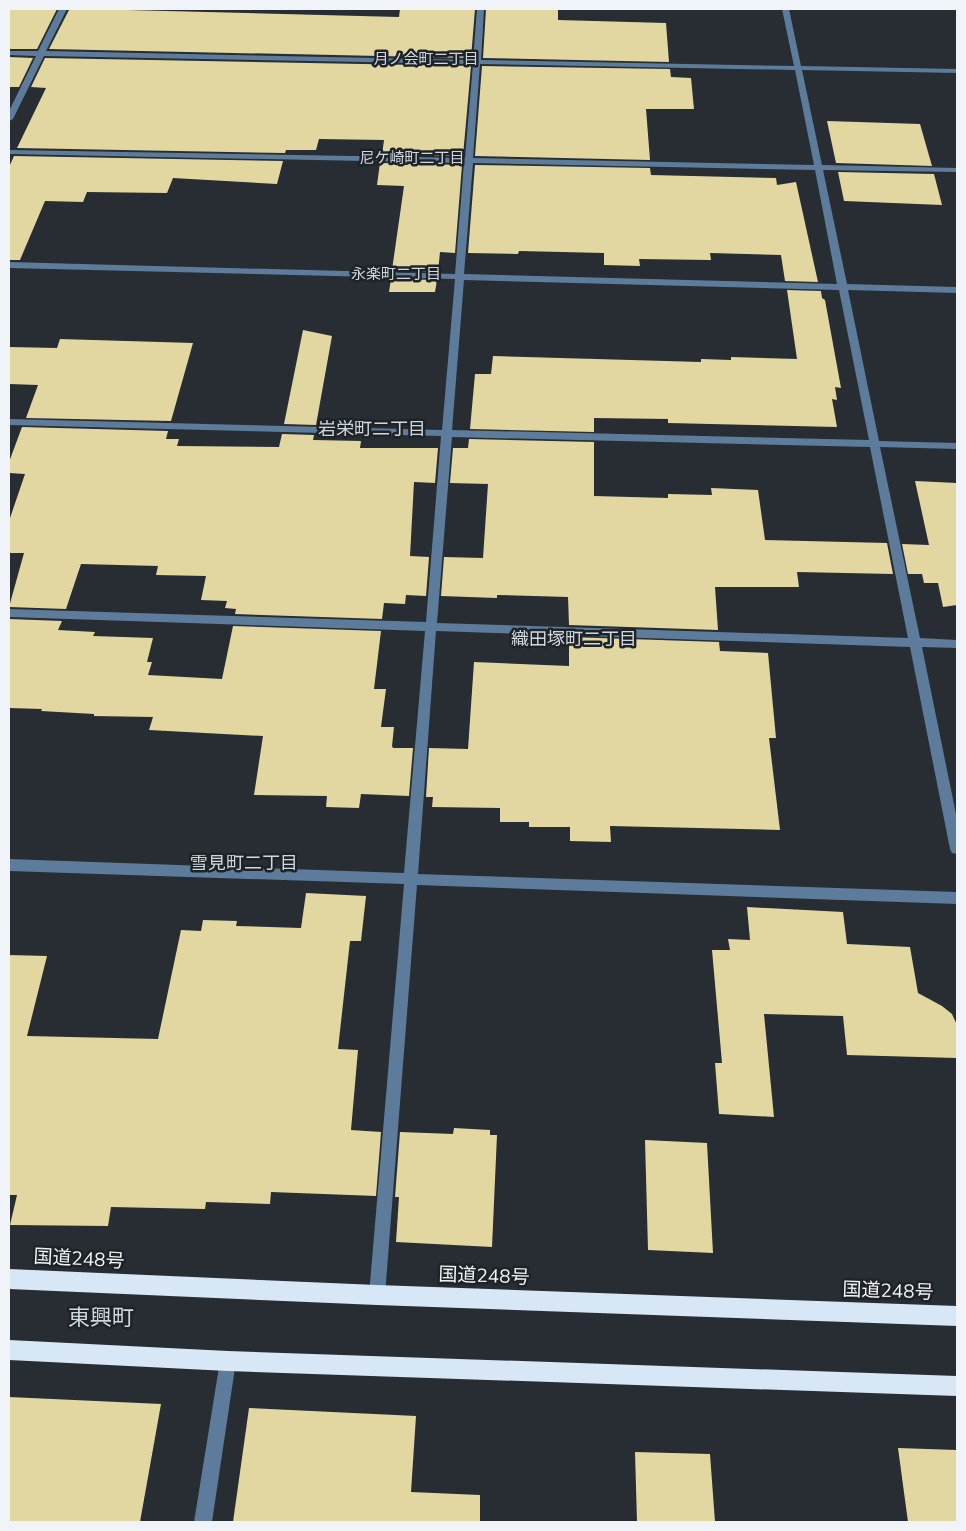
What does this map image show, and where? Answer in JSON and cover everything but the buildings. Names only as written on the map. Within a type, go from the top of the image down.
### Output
[{"type":"highway","name":"国道248号","points":[[9,1279],[377,1295],[957,1316]]},
{"type":"highway","points":[[9,1350],[228,1361],[957,1386]]},
{"type":"street","points":[[9,119],[63,9]]},
{"type":"street","points":[[377,1295],[481,9]]},
{"type":"street","points":[[786,9],[957,849]]},
{"type":"street","points":[[9,53],[957,70]]},
{"type":"street","points":[[9,152],[957,170]]},
{"type":"street","points":[[9,265],[957,290]]},
{"type":"street","points":[[9,422],[957,446]]},
{"type":"street","points":[[9,613],[957,644]]},
{"type":"street","points":[[9,865],[957,898]]},
{"type":"street","points":[[203,1522],[228,1361]]},
{"type":"district","name":"月ノ会町二丁目","points":[[426,59]]},
{"type":"district","name":"尼ケ崎町二丁目","points":[[412,158]]},
{"type":"district","name":"永楽町二丁目","points":[[396,274]]},
{"type":"district","name":"岩栄町二丁目","points":[[372,429]]},
{"type":"district","name":"織田塚町二丁目","points":[[574,639]]},
{"type":"district","name":"雪見町二丁目","points":[[244,863]]},
{"type":"district","name":"東興町","points":[[101,1318]]}]
